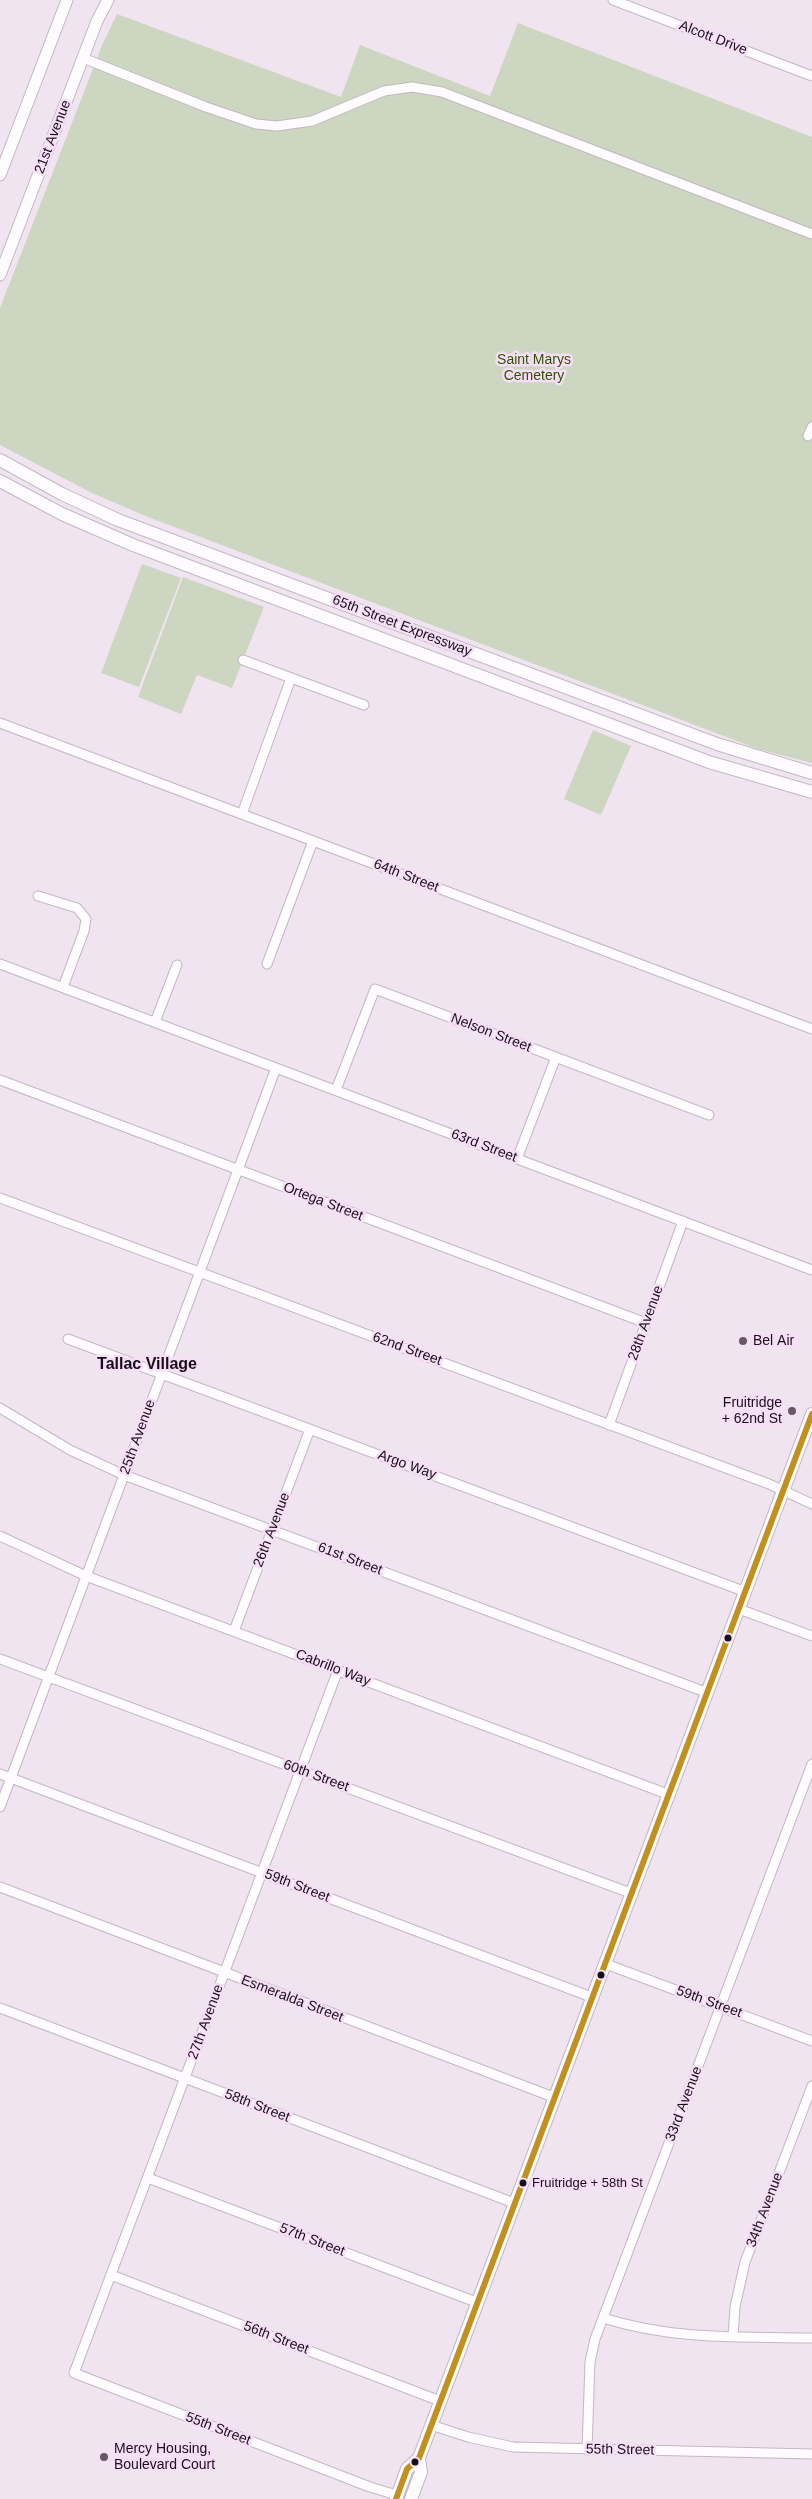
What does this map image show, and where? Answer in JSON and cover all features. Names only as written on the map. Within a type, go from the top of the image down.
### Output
[{"type":"main road","name":"65th Street Expressway","points":[[0,460],[62,494],[118,520],[717,744],[812,773]]},
{"type":"main road","name":"65th Street Expressway","points":[[0,481],[62,514],[133,545],[709,762],[812,792]]},
{"type":"main road","points":[[393,2496],[407,2469],[419,2458],[476,2302],[594,1998],[812,1414]]},
{"type":"main road","points":[[412,2499],[421,2472],[419,2458]]},
{"type":"street","points":[[0,175],[67,0]]},
{"type":"street","name":"21st Avenue","points":[[0,275],[4,256],[97,21],[108,0]]},
{"type":"street","name":"Alcott Drive","points":[[613,0],[812,76]]},
{"type":"street","points":[[83,58],[206,107],[256,124],[277,126],[312,121],[384,91],[412,87],[442,92],[812,234]]},
{"type":"street","points":[[808,436],[812,427]]},
{"type":"street","points":[[243,660],[364,705]]},
{"type":"street","points":[[242,814],[291,678]]},
{"type":"street","name":"64th Street","points":[[0,723],[812,1028]]},
{"type":"street","points":[[267,964],[312,840]]},
{"type":"street","points":[[38,896],[77,908],[86,919],[84,931],[63,987]]},
{"type":"street","name":"63rd Street","points":[[0,964],[812,1270]]},
{"type":"street","points":[[155,1022],[176,965]]},
{"type":"street","name":"Nelson Street","points":[[336,1090],[375,989],[709,1115]]},
{"type":"street","points":[[517,1158],[556,1057]]},
{"type":"street","name":"25th Avenue","points":[[0,1807],[276,1068]]},
{"type":"street","name":"Ortega Street","points":[[0,1080],[646,1323]]},
{"type":"street","name":"62nd Street","points":[[0,1198],[609,1425],[812,1504]]},
{"type":"street","name":"28th Avenue","points":[[609,1425],[683,1221]]},
{"type":"street","name":"Argo Way","points":[[68,1339],[746,1592]]},
{"type":"street","name":"61st Street","points":[[0,1408],[70,1450],[124,1475],[708,1693]]},
{"type":"street","name":"26th Avenue","points":[[234,1631],[310,1430]]},
{"type":"street","name":"Cabrillo Way","points":[[0,1536],[86,1576],[670,1795]]},
{"type":"street","points":[[739,1609],[812,1636]]},
{"type":"street","name":"60th Street","points":[[0,1659],[632,1894]]},
{"type":"street","name":"27th Avenue","points":[[74,2374],[338,1670]]},
{"type":"street","name":"33rd Avenue","points":[[587,2450],[592,2349],[812,1764]]},
{"type":"street","name":"59th Street","points":[[0,1774],[594,1998]]},
{"type":"street","name":"Esmeralda Street","points":[[0,1887],[556,2098]]},
{"type":"street","name":"59th Street","points":[[606,1964],[812,2041]]},
{"type":"street","name":"58th Street","points":[[0,2008],[514,2203]]},
{"type":"street","name":"34th Avenue","points":[[733,2336],[735,2307],[745,2262],[812,2086]]},
{"type":"street","name":"57th Street","points":[[148,2178],[476,2302]]},
{"type":"street","name":"56th Street","points":[[111,2275],[440,2401]]},
{"type":"street","points":[[603,2318],[655,2332],[685,2336],[812,2338]]},
{"type":"street","name":"55th Street","points":[[74,2374],[393,2496]]},
{"type":"street","name":"55th Street","points":[[431,2425],[468,2437],[513,2447],[812,2454]]},
{"type":"green space","name":"Saint Marys Cemetery","points":[[117,14],[341,97],[360,45],[490,96],[518,23],[812,137],[812,763],[758,749],[148,517],[92,493],[0,445],[0,308],[103,43]]},
{"type":"green space","points":[[142,564],[181,578],[139,687],[101,673]]},
{"type":"green space","points":[[183,577],[264,607],[232,688],[197,675],[181,714],[138,697]]},
{"type":"green space","points":[[593,730],[631,746],[601,815],[564,799]]},
{"type":"transit line","points":[[396,2499],[407,2469],[419,2458],[812,1414]]},
{"type":"place","name":"Bel Air","points":[[743,1341]]},
{"type":"place","name":"Fruitridge + 62nd St","points":[[792,1411]]},
{"type":"place","name":"Fruitridge + 58th St","points":[[523,2183]]},
{"type":"place","name":"Mercy Housing, Boulevard Court","points":[[104,2457]]},
{"type":"district","name":"Tallac Village","points":[[147,1365]]}]
